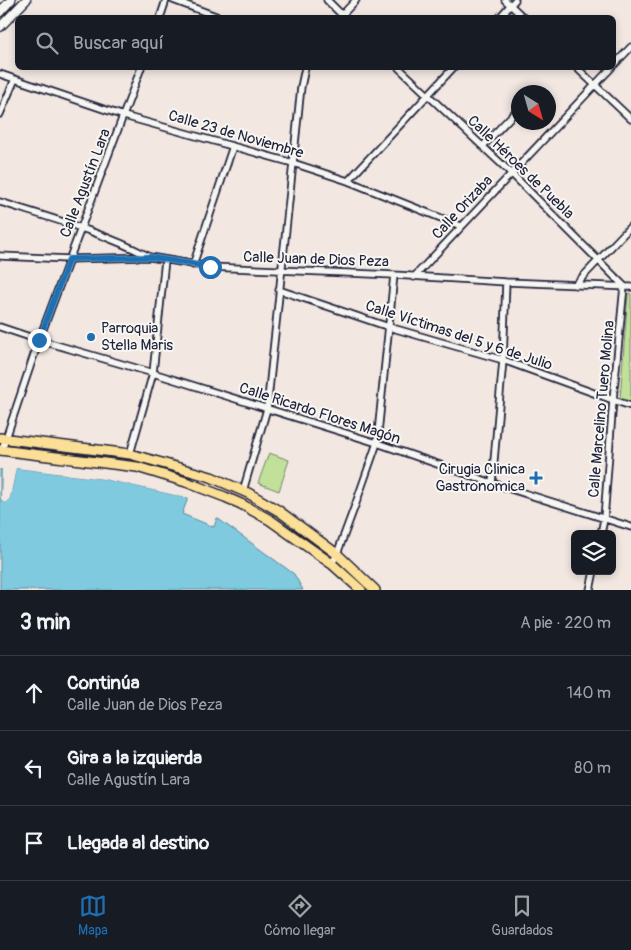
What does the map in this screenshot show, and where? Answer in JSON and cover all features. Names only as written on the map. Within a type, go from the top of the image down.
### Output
[{"type":"main road","points":[[0,12],[11,0]]},
{"type":"main road","points":[[0,27],[26,0]]},
{"type":"main road","points":[[3,438],[130,454],[211,477],[243,491],[279,511],[337,554],[375,590]]},
{"type":"main road","points":[[1,450],[128,466],[186,482],[241,504],[270,520],[332,564],[361,590]]},
{"type":"street","points":[[161,15],[166,0]]},
{"type":"street","points":[[173,0],[213,15]]},
{"type":"street","points":[[327,0],[340,15]]},
{"type":"street","points":[[344,15],[356,0]]},
{"type":"street","points":[[505,0],[513,2],[522,15]]},
{"type":"street","points":[[502,15],[513,2]]},
{"type":"street","name":"Calle Orizaba","points":[[616,62],[631,47]]},
{"type":"street","name":"Calle Agustín Lara","points":[[1,450],[3,438],[39,340],[141,70]]},
{"type":"street","points":[[243,491],[267,408],[292,163],[305,70]]},
{"type":"street","name":"Calle Héroes de Puebla","points":[[402,70],[511,173],[624,286]]},
{"type":"street","points":[[348,181],[451,70]]},
{"type":"street","points":[[579,70],[631,120]]},
{"type":"street","name":"Calle Orizaba","points":[[414,277],[608,70]]},
{"type":"street","name":"Calle 23 de Noviembre","points":[[0,74],[124,116],[234,146],[348,181],[462,226]]},
{"type":"street","points":[[0,114],[15,79]]},
{"type":"street","points":[[483,146],[511,116]]},
{"type":"street","points":[[192,264],[234,146]]},
{"type":"street","points":[[0,202],[81,228],[129,246],[150,257]]},
{"type":"street","points":[[575,285],[631,226]]},
{"type":"street","name":"Calle Juan de Dios Peza","points":[[0,256],[69,259],[150,257],[210,267],[631,287]]},
{"type":"street","points":[[130,454],[153,373],[165,260]]},
{"type":"street","points":[[332,564],[377,443],[394,275]]},
{"type":"street","points":[[492,483],[503,360],[506,282]]},
{"type":"street","name":"Calle Marcelino Tuero Molina","points":[[602,530],[624,286]]},
{"type":"street","name":"Calle Víctimas del 5 y 6 de Julio","points":[[280,290],[389,327],[503,360],[631,406]]},
{"type":"street","name":"Calle Ricardo Flores Magón","points":[[0,327],[267,408],[631,527]]},
{"type":"street","points":[[590,590],[593,575]]},
{"type":"green space","points":[[628,293],[631,294],[631,402],[620,399]]},
{"type":"green space","points":[[269,453],[289,460],[279,491],[258,483]]},
{"type":"water","points":[[16,468],[104,479],[188,498],[182,514],[214,527],[217,518],[294,574],[303,590],[0,590],[0,469],[2,469],[1,499],[3,502],[10,498]]},
{"type":"pier","points":[[16,465],[105,476],[189,496],[188,498],[104,479],[16,468],[10,498],[3,502],[1,499],[2,469],[0,469],[0,466],[4,469],[3,498],[5,500],[13,467]]},
{"type":"place","name":"Parroquia Stella Maris","points":[[91,337]]},
{"type":"place","name":"Cirugia Clinica Gastronomica","points":[[536,478]]},
{"type":"route","points":[[39,340],[69,259],[150,257],[210,267]]}]
